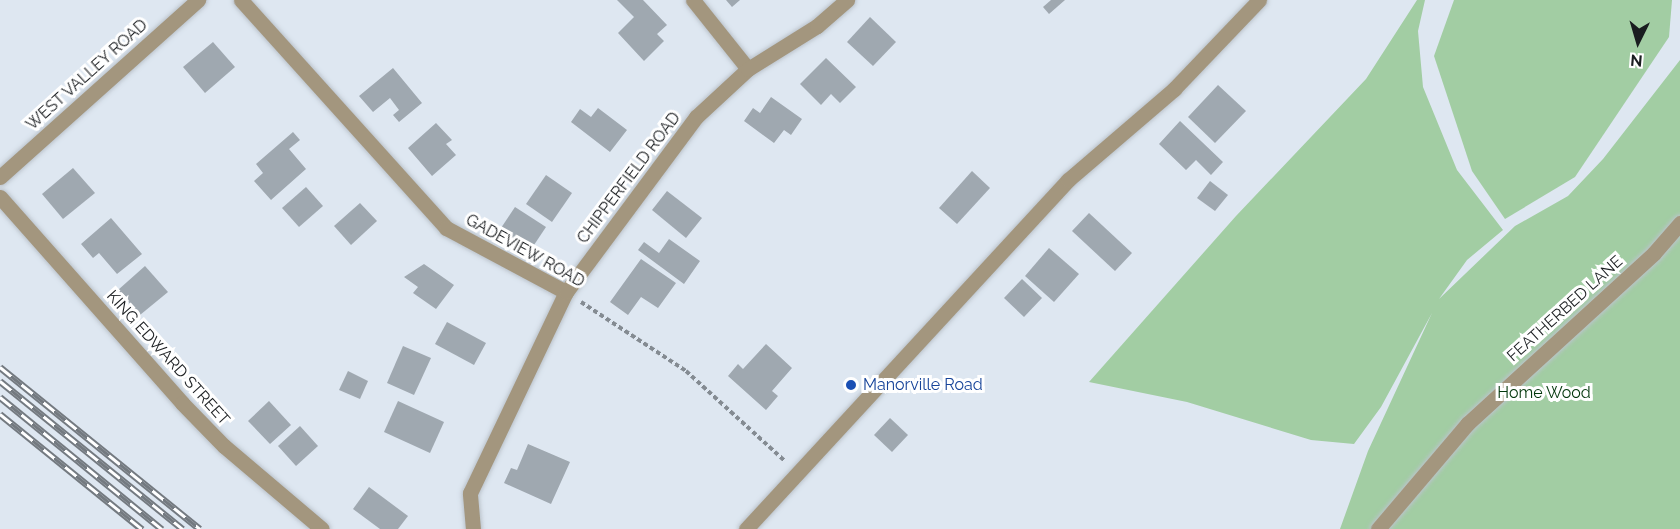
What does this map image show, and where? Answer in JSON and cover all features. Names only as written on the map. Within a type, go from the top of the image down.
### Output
[{"type":"street","name":"WEST VALLEY ROAD","points":[[0,177],[198,0]]},
{"type":"street","name":"GADEVIEW ROAD","points":[[241,0],[446,228],[566,292]]},
{"type":"street","points":[[693,0],[748,69]]},
{"type":"street","name":"CHIPPERFIELD ROAD","points":[[473,529],[470,493],[566,292],[696,117],[748,69],[817,26],[847,0]]},
{"type":"street","points":[[746,529],[1068,180],[1174,89],[1259,0]]},
{"type":"street","name":"KING EDWARD STREET","points":[[0,197],[191,412],[224,446],[322,529]]},
{"type":"street","name":"FEATHERBED LANE","points":[[1378,529],[1467,424],[1612,292],[1680,223]]},
{"type":"path","name":"GADEVIEW ROAD","points":[[566,292],[687,371],[799,474]]},
{"type":"green space","name":"Home Wood","points":[[1417,0],[1425,0],[1418,31],[1423,87],[1457,170],[1503,230],[1467,260],[1439,299],[1515,226],[1568,196],[1603,159],[1680,60],[1680,529],[1340,529],[1368,451],[1432,313],[1381,407],[1354,444],[1311,440],[1187,402],[1089,382],[1236,216],[1366,79]]},
{"type":"green space","points":[[1454,0],[1672,0],[1669,37],[1575,177],[1505,219],[1472,171],[1434,56]]},
{"type":"building","points":[[617,0],[643,0],[667,25],[657,34],[664,41],[644,61],[618,33],[634,17]]},
{"type":"building","points":[[726,0],[740,0],[732,7]]},
{"type":"building","points":[[1051,0],[1065,0],[1049,14],[1043,7]]},
{"type":"building","points":[[870,17],[896,42],[873,66],[847,42]]},
{"type":"building","points":[[213,42],[235,67],[205,93],[183,67]]},
{"type":"building","points":[[826,58],[856,87],[840,103],[831,94],[821,105],[800,84]]},
{"type":"building","points":[[393,68],[422,103],[399,122],[393,115],[399,110],[390,98],[373,112],[359,96]]},
{"type":"building","points":[[1218,85],[1246,111],[1215,143],[1188,117]]},
{"type":"building","points":[[771,97],[802,119],[791,135],[784,130],[774,143],[744,121],[753,108],[760,113]]},
{"type":"building","points":[[598,108],[627,130],[610,152],[571,122],[580,109],[591,117]]},
{"type":"building","points":[[1180,121],[1223,162],[1211,175],[1196,160],[1186,170],[1159,144]]},
{"type":"building","points":[[436,123],[452,140],[446,144],[456,155],[432,176],[408,148]]},
{"type":"building","points":[[293,132],[300,140],[289,149],[306,169],[271,200],[254,181],[263,173],[256,164]]},
{"type":"building","points":[[73,168],[95,193],[63,219],[42,194]]},
{"type":"building","points":[[972,171],[990,188],[957,224],[939,208]]},
{"type":"building","points":[[546,175],[572,193],[552,222],[526,204]]},
{"type":"building","points":[[1210,181],[1228,195],[1215,211],[1197,198]]},
{"type":"building","points":[[306,187],[323,206],[299,227],[282,208]]},
{"type":"building","points":[[667,191],[702,218],[686,238],[652,210]]},
{"type":"building","points":[[360,203],[377,221],[351,245],[334,226]]},
{"type":"building","points":[[515,207],[546,227],[528,254],[497,234]]},
{"type":"building","points":[[1089,213],[1132,253],[1115,271],[1072,231]]},
{"type":"building","points":[[111,218],[142,254],[117,274],[99,253],[93,258],[81,244]]},
{"type":"building","points":[[669,239],[700,261],[684,284],[638,250],[644,242],[659,253]]},
{"type":"building","points":[[1049,248],[1079,274],[1054,302],[1025,276]]},
{"type":"building","points":[[641,259],[676,283],[658,308],[641,297],[628,315],[610,302]]},
{"type":"building","points":[[424,264],[454,285],[436,309],[413,293],[418,287],[404,277]]},
{"type":"building","points":[[145,266],[168,292],[140,315],[118,290]]},
{"type":"building","points":[[1022,279],[1042,298],[1024,317],[1004,298]]},
{"type":"building","points":[[447,322],[486,343],[474,365],[435,344]]},
{"type":"building","points":[[766,344],[792,368],[772,391],[778,396],[766,410],[728,376],[738,364],[743,369]]},
{"type":"building","points":[[403,346],[431,358],[414,395],[387,383]]},
{"type":"building","points":[[348,371],[368,381],[360,399],[339,390]]},
{"type":"building","points":[[269,401],[291,425],[270,444],[248,421]]},
{"type":"building","points":[[398,401],[444,422],[430,453],[384,432]]},
{"type":"building","points":[[890,418],[908,435],[892,452],[874,435]]},
{"type":"building","points":[[300,426],[318,446],[296,466],[278,446]]},
{"type":"building","points":[[528,444],[570,462],[551,504],[504,483],[511,468],[517,470]]},
{"type":"building","points":[[369,487],[408,516],[398,529],[380,529],[353,509]]},
{"type":"railway","points":[[0,367],[200,529]]},
{"type":"railway","points":[[0,381],[183,529]]},
{"type":"railway","points":[[0,397],[162,529]]},
{"type":"railway","points":[[0,414],[142,529]]},
{"type":"place","name":"Manorville Road","points":[[851,385]]}]
